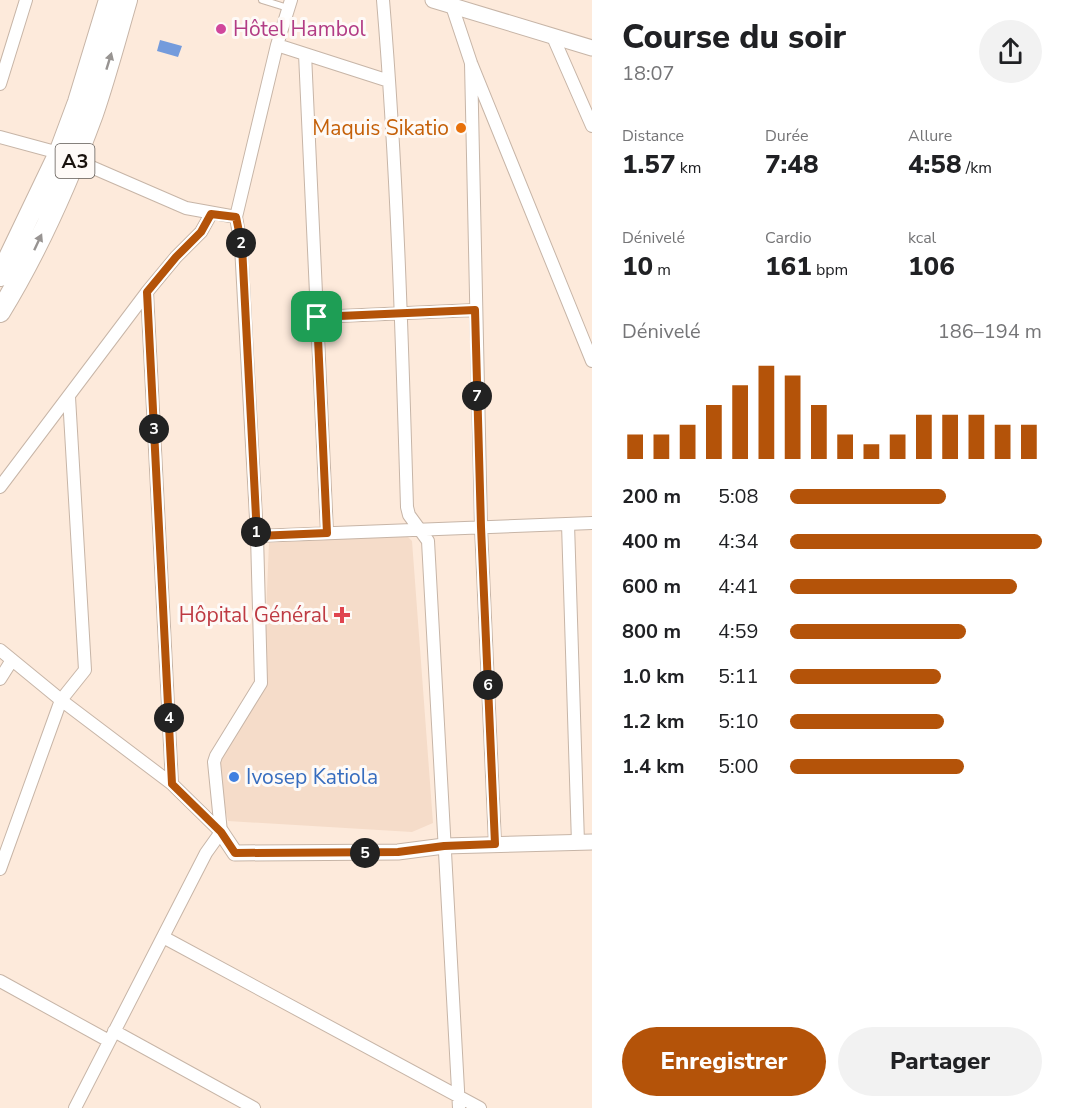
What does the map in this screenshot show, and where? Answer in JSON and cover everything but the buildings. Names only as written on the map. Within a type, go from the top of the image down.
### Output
[{"type":"highway","name":"A3","points":[[67,156],[78,102],[109,0]]},
{"type":"highway","name":"A3","points":[[0,312],[8,269],[67,156],[93,112],[127,0]]},
{"type":"street","points":[[0,84],[26,0]]},
{"type":"street","points":[[383,0],[401,314],[407,507],[409,515],[428,541],[459,1103]]},
{"type":"street","points":[[433,0],[462,5],[553,37],[592,48]]},
{"type":"street","points":[[75,1108],[206,853],[221,832],[214,762],[261,683],[257,536],[242,246],[236,217],[277,45],[290,4]]},
{"type":"street","points":[[462,5],[471,63],[481,527],[495,844]]},
{"type":"street","points":[[553,37],[592,126]]},
{"type":"street","points":[[277,45],[389,81]]},
{"type":"street","points":[[305,54],[327,533]]},
{"type":"street","points":[[471,63],[592,362]]},
{"type":"street","points":[[0,136],[67,156],[186,208],[236,217]]},
{"type":"street","points":[[0,488],[147,292],[176,257],[201,232],[211,214]]},
{"type":"street","points":[[147,292],[172,784]]},
{"type":"street","points":[[317,317],[475,310]]},
{"type":"street","points":[[0,869],[61,700],[85,670],[69,397]]},
{"type":"street","points":[[257,536],[592,523]]},
{"type":"street","points":[[0,650],[61,700],[172,784],[221,832],[235,853],[398,852],[444,846],[585,843],[568,524]]},
{"type":"street","points":[[0,679],[12,660]]},
{"type":"street","points":[[163,937],[459,1103],[480,1108]]},
{"type":"street","points":[[0,981],[254,1108]]},
{"type":"lane","points":[[262,0],[290,4]]},
{"type":"shaded area","name":"Hôpital Général","points":[[406,535],[412,541],[433,823],[412,832],[228,821],[214,761],[263,686],[269,543]]},
{"type":"water","points":[[160,40],[182,46],[178,57],[157,51]]},
{"type":"place","name":"Hôtel Hambol","points":[[221,29]]},
{"type":"place","name":"Maquis Sikatio","points":[[461,128]]},
{"type":"place","name":"Hôpital Général","points":[[342,615]]},
{"type":"place","name":"Ivosep Katiola","points":[[234,777]]},
{"type":"route","points":[[211,214],[236,217],[242,246],[257,536],[327,533],[317,317],[475,310],[481,527],[495,844],[444,846],[398,852],[235,853],[221,832],[172,784],[147,292],[176,257],[201,232],[211,214]]}]
